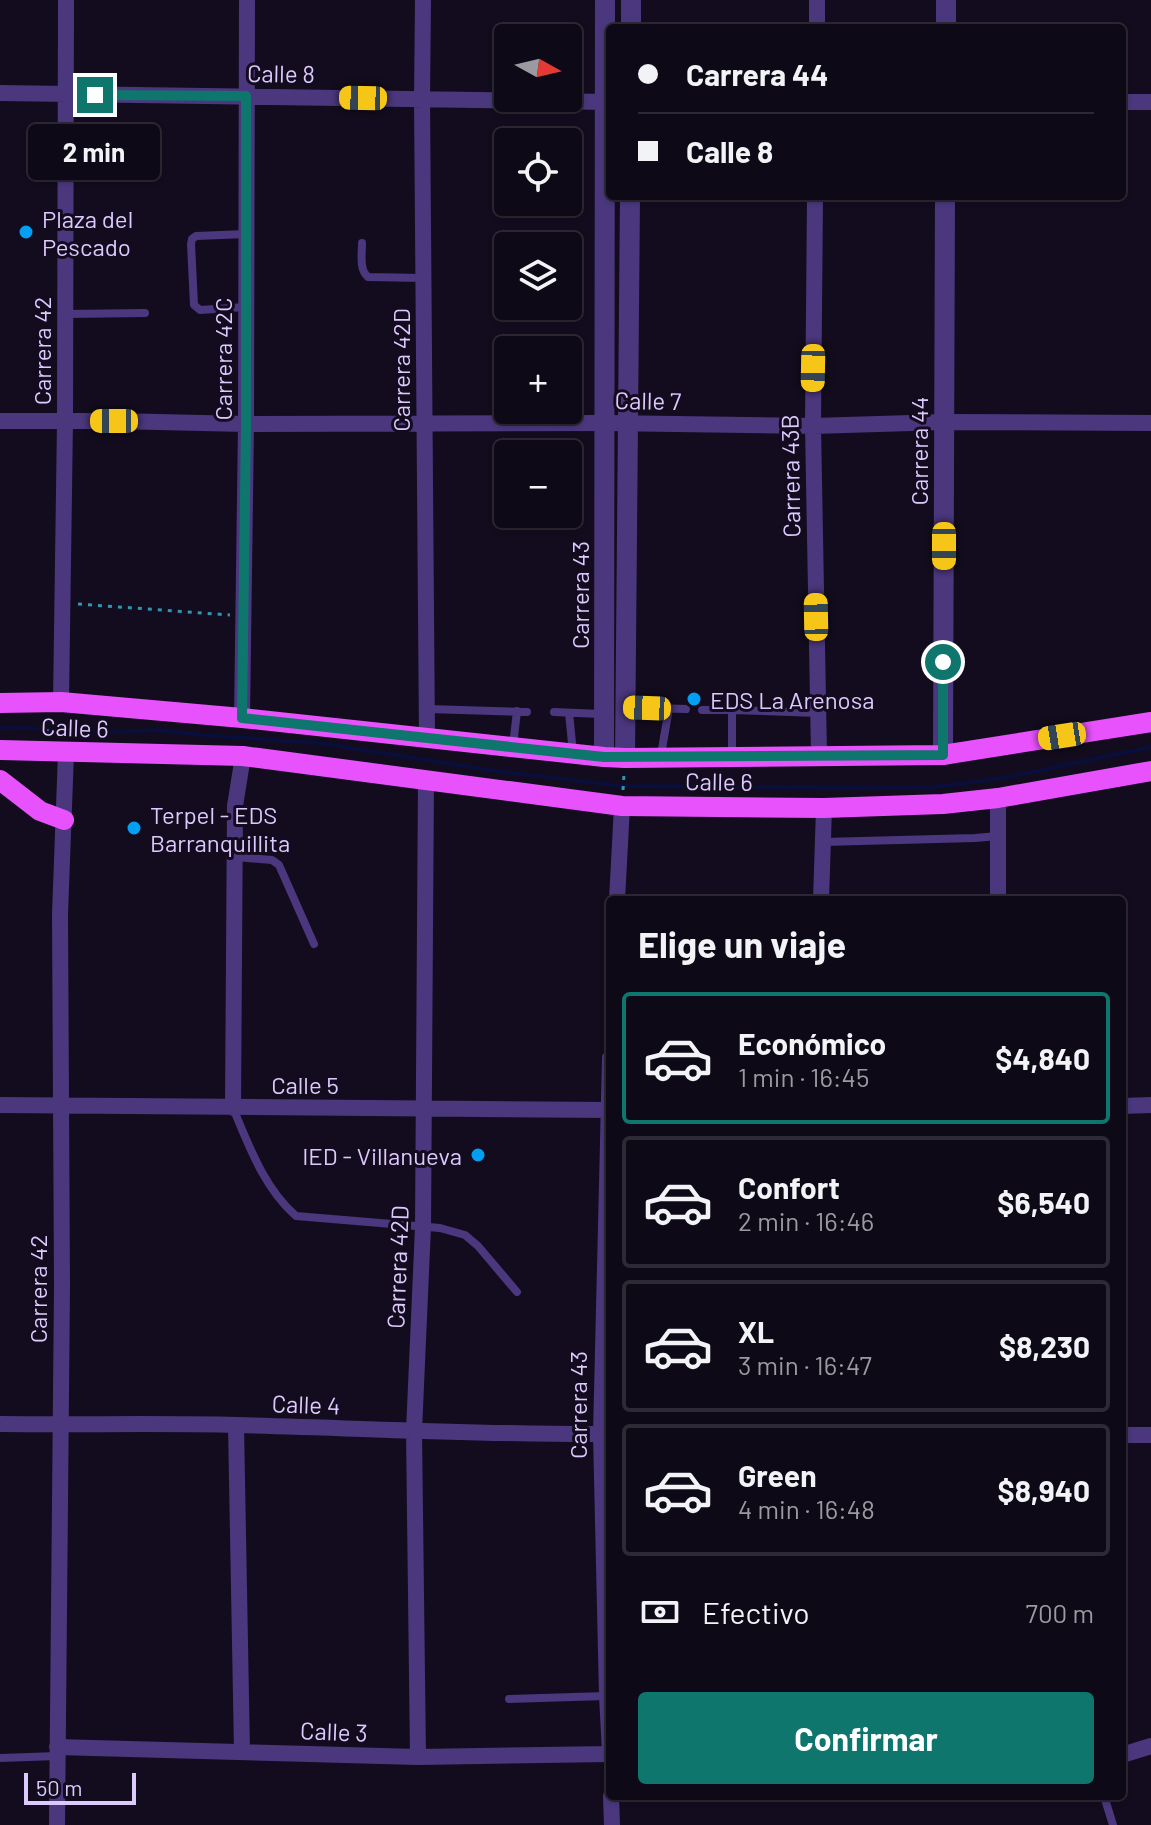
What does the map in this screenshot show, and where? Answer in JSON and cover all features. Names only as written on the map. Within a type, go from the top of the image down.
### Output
[{"type":"main road","name":"Calle 6","points":[[0,703],[61,702],[625,758],[943,755],[1151,722]]},
{"type":"main road","name":"Calle 6","points":[[0,750],[243,756],[426,779],[623,798],[824,808],[943,804],[998,798],[1151,771]]},
{"type":"main road","points":[[0,780],[40,811],[64,820]]},
{"type":"street","name":"Carrera 42","points":[[61,702],[66,0]]},
{"type":"street","name":"Carrera 42C","points":[[242,718],[247,0]]},
{"type":"street","name":"Carrera 42D","points":[[423,0],[427,739]]},
{"type":"street","name":"Carrera 43","points":[[605,0],[606,51]]},
{"type":"street","points":[[631,0],[631,24]]},
{"type":"street","points":[[817,0],[817,24]]},
{"type":"street","points":[[946,0],[946,24]]},
{"type":"street","name":"Calle 8","points":[[0,93],[606,102]]},
{"type":"street","points":[[1126,102],[1151,102]]},
{"type":"street","name":"Carrera 43","points":[[604,757],[606,200]]},
{"type":"street","name":"Carrera 43","points":[[625,758],[630,200]]},
{"type":"street","name":"Carrera 43B","points":[[815,200],[813,426],[819,755]]},
{"type":"street","name":"Carrera 44","points":[[943,755],[945,200]]},
{"type":"street","name":"Calle 7","points":[[0,421],[813,426],[944,422],[1151,423]]},
{"type":"street","name":"Carrera 42","points":[[57,1825],[62,1286],[60,914],[66,753]]},
{"type":"street","points":[[233,1108],[235,806],[243,756]]},
{"type":"street","name":"Carrera 42D","points":[[418,1757],[414,1431],[423,1227],[426,779]]},
{"type":"street","points":[[617,896],[623,798]]},
{"type":"street","points":[[998,798],[998,896]]},
{"type":"street","points":[[821,896],[824,808]]},
{"type":"street","name":"Calle 5","points":[[0,1105],[606,1110]]},
{"type":"street","points":[[1126,1106],[1151,1105]]},
{"type":"street","name":"Calle 4","points":[[0,1424],[236,1425],[606,1434]]},
{"type":"street","points":[[236,1425],[242,1752]]},
{"type":"street","points":[[1126,1435],[1151,1435]]},
{"type":"street","points":[[1126,1755],[1151,1746]]},
{"type":"street","name":"Calle 3","points":[[57,1752],[242,1752],[418,1757],[606,1753]]},
{"type":"street","points":[[611,1800],[612,1825]]},
{"type":"lane","points":[[246,234],[196,236],[191,244],[194,305],[200,310],[246,307]]},
{"type":"lane","points":[[362,243],[364,275],[424,278]]},
{"type":"lane","points":[[65,314],[145,313]]},
{"type":"lane","points":[[626,707],[686,709]]},
{"type":"lane","points":[[660,757],[669,708]]},
{"type":"lane","points":[[427,709],[522,711],[512,746]]},
{"type":"lane","points":[[702,710],[818,713]]},
{"type":"lane","points":[[732,710],[732,756]]},
{"type":"lane","points":[[554,712],[605,714]]},
{"type":"lane","points":[[569,713],[573,754]]},
{"type":"lane","points":[[823,842],[998,836]]},
{"type":"lane","points":[[236,857],[272,860],[279,865],[314,944]]},
{"type":"lane","points":[[233,1108],[254,1158],[282,1204],[296,1216],[440,1228],[465,1235],[517,1292]]},
{"type":"lane","points":[[509,1699],[606,1696]]},
{"type":"lane","name":"Calle 3","points":[[0,1758],[57,1752]]},
{"type":"lane","points":[[1105,1800],[1113,1825]]},
{"type":"path","points":[[62,603],[243,616]]},
{"type":"path","points":[[47,720],[47,739]]},
{"type":"path","points":[[623,798],[624,781]]},
{"type":"waterway","points":[[0,727],[113,732],[156,730],[318,743],[496,771],[622,786],[928,788],[1009,777],[1151,747]]},
{"type":"place","name":"Plaza del Pescado","points":[[26,232]]},
{"type":"place","name":"EDS La Arenosa","points":[[694,699]]},
{"type":"place","name":"Terpel - EDS Barranquillita","points":[[134,828]]},
{"type":"place","name":"IED - Villanueva","points":[[478,1155]]},
{"type":"route","points":[[95,95],[246,96],[242,718],[604,757],[943,755],[943,662]]}]
